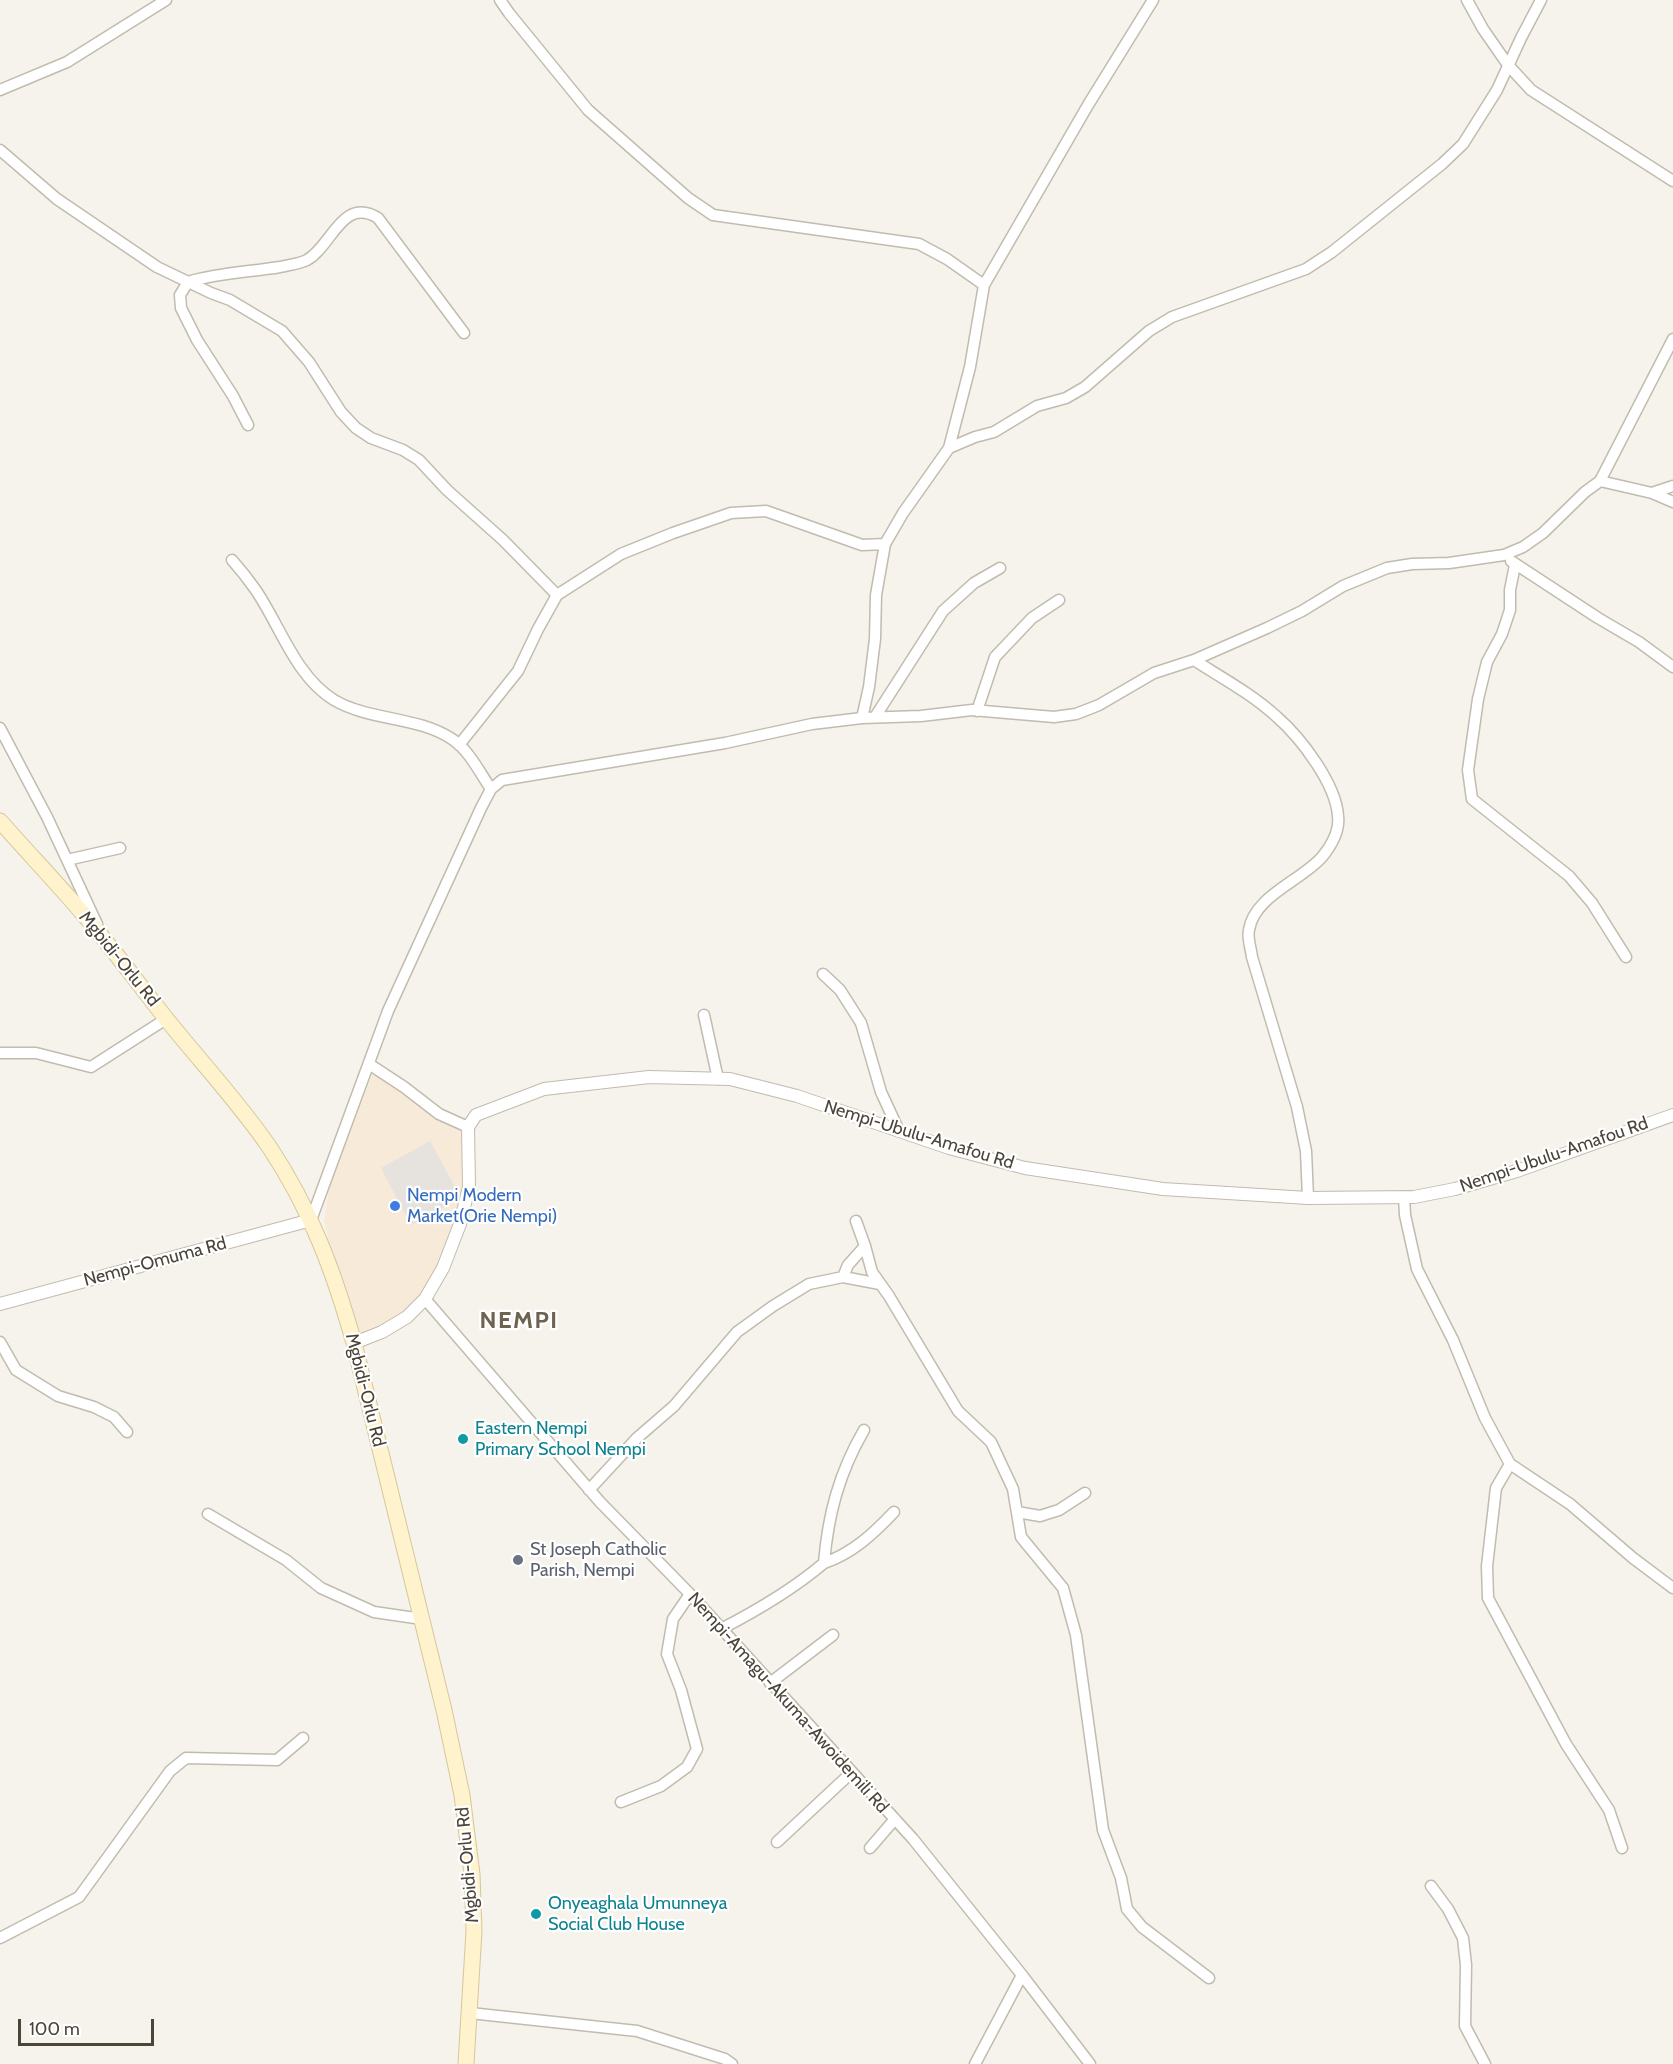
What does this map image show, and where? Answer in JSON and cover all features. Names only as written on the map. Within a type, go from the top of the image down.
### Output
[{"type":"main road","name":"Mgbidi-Orlu Rd","points":[[0,821],[105,940],[270,1148],[311,1220],[338,1286],[422,1619],[462,1795],[472,1874],[474,1931],[466,2064]]},
{"type":"street","points":[[0,90],[67,62],[166,0]]},
{"type":"street","points":[[500,0],[508,13],[588,111],[688,198],[713,215],[919,244],[947,259],[984,285]]},
{"type":"street","points":[[862,718],[869,687],[875,639],[876,595],[885,544],[903,513],[949,448],[970,367],[984,285],[1088,105],[1153,0]]},
{"type":"street","points":[[1467,0],[1483,29],[1508,65],[1531,90],[1673,181]]},
{"type":"street","points":[[949,448],[975,436],[994,432],[1037,406],[1066,398],[1085,387],[1149,331],[1172,317],[1306,269],[1332,252],[1442,164],[1463,144],[1497,90],[1541,0]]},
{"type":"street","points":[[0,150],[57,199],[157,267],[252,311],[282,331],[309,362],[341,412],[356,428],[371,438],[403,450],[419,460],[447,490],[503,540],[557,596]]},
{"type":"street","points":[[248,425],[233,396],[197,340],[181,308],[180,294],[188,282],[203,277],[247,273],[306,260],[320,248],[348,216],[359,211],[367,211],[378,218],[464,333]]},
{"type":"street","points":[[311,1220],[388,1011],[481,808],[491,789],[502,780],[725,743],[812,724],[862,718],[977,711],[1054,717],[1076,714],[1099,705],[1154,674],[1194,660],[1267,628],[1343,586],[1387,568],[1412,564],[1449,563],[1504,555],[1523,547],[1543,533],[1585,492],[1600,481],[1673,339]]},
{"type":"street","points":[[1600,481],[1652,493],[1673,502]]},
{"type":"street","points":[[1652,493],[1673,486]]},
{"type":"street","points":[[459,745],[519,670],[538,628],[557,596],[621,554],[731,513],[766,511],[862,545],[885,544]]},
{"type":"street","points":[[1504,555],[1515,565],[1639,642],[1673,667]]},
{"type":"street","points":[[232,560],[255,588],[296,661],[317,686],[335,700],[371,714],[429,727],[452,739],[459,745],[491,789]]},
{"type":"street","points":[[1515,565],[1510,590],[1510,610],[1502,633],[1487,662],[1478,699],[1468,770],[1472,799],[1569,876],[1592,903],[1626,957]]},
{"type":"street","points":[[875,717],[943,611],[974,583],[999,568]]},
{"type":"street","points":[[977,711],[995,657],[1032,618],[1059,600]]},
{"type":"street","points":[[1194,660],[1252,697],[1277,717],[1302,743],[1324,778],[1339,818],[1335,840],[1320,858],[1264,904],[1253,917],[1248,932],[1252,957],[1298,1107],[1306,1151],[1308,1198]]},
{"type":"street","points":[[0,728],[105,940]]},
{"type":"street","points":[[67,860],[120,848]]},
{"type":"street","points":[[823,974],[840,990],[861,1023],[881,1092],[899,1131]]},
{"type":"street","points":[[704,1015],[718,1079]]},
{"type":"street","points":[[0,1053],[36,1053],[91,1067],[166,1019]]},
{"type":"street","points":[[354,1343],[382,1332],[407,1317],[425,1299],[443,1268],[460,1224],[469,1187],[468,1127],[439,1114],[369,1064]]},
{"type":"street","name":"Nempi-Ubulu-Amafou Rd","points":[[468,1127],[476,1115],[544,1089],[649,1077],[730,1079],[765,1087],[949,1148],[1025,1168],[1162,1189],[1308,1198],[1404,1197],[1455,1189],[1517,1171],[1673,1115]]},
{"type":"street","points":[[1404,1197],[1405,1215],[1417,1269],[1453,1340],[1485,1418],[1510,1464],[1570,1504],[1633,1558],[1673,1588]]},
{"type":"street","name":"Nempi-Omuma Rd","points":[[0,1305],[311,1220]]},
{"type":"street","points":[[856,1221],[872,1272],[958,1411],[991,1442],[1013,1489],[1021,1538],[1063,1588],[1076,1635],[1103,1830],[1121,1878],[1126,1909],[1142,1927],[1209,1978]]},
{"type":"street","points":[[843,1277],[848,1265],[865,1246]]},
{"type":"street","points":[[589,1490],[637,1438],[674,1406],[737,1332],[772,1306],[809,1284],[843,1277],[880,1284]]},
{"type":"street","name":"Nempi-Amagu-Akuma-Awoidemili Rd","points":[[425,1299],[589,1490],[690,1594],[913,1839],[1090,2064]]},
{"type":"street","points":[[0,1342],[16,1370],[58,1396],[94,1407],[114,1417],[127,1432]]},
{"type":"street","points":[[824,1563],[827,1527],[838,1485],[854,1446],[864,1430]]},
{"type":"street","points":[[1510,1464],[1496,1488],[1487,1566],[1488,1598],[1566,1744],[1609,1810],[1622,1848]]},
{"type":"street","points":[[1017,1512],[1040,1516],[1059,1510],[1085,1492]]},
{"type":"street","points":[[721,1629],[787,1592],[824,1563],[840,1558],[868,1538],[894,1512]]},
{"type":"street","points":[[208,1514],[286,1560],[321,1588],[375,1612],[422,1619]]},
{"type":"street","points":[[621,1802],[661,1786],[687,1767],[697,1749],[681,1690],[667,1654],[673,1619],[690,1594]]},
{"type":"street","points":[[770,1683],[833,1635]]},
{"type":"street","points":[[0,1938],[79,1897],[170,1772],[186,1758],[277,1760],[303,1738]]},
{"type":"street","points":[[777,1842],[852,1772]]},
{"type":"street","points":[[870,1848],[895,1819]]},
{"type":"street","points":[[1431,1886],[1448,1909],[1463,1938],[1466,1965],[1465,2026],[1485,2064]]},
{"type":"street","points":[[975,2064],[1022,1975]]},
{"type":"street","points":[[470,2013],[637,2031],[725,2059],[732,2064]]},
{"type":"shaded area","name":"Nempi Modern Market(Orie Nempi)","points":[[375,1068],[468,1127],[468,1193],[425,1299],[354,1343],[324,1220],[330,1186]]},
{"type":"shaded area","points":[[430,1141],[461,1198],[411,1225],[381,1168]]},
{"type":"place","name":"Nempi Modern Market(Orie Nempi)","points":[[395,1206]]},
{"type":"place","name":"Eastern Nempi Primary School Nempi","points":[[463,1439]]},
{"type":"place","name":"St Joseph Catholic Parish, Nempi","points":[[518,1560]]},
{"type":"place","name":"Onyeaghala Umunneya Social Club House","points":[[536,1914]]},
{"type":"district","name":"NEMPI","points":[[519,1321]]}]
